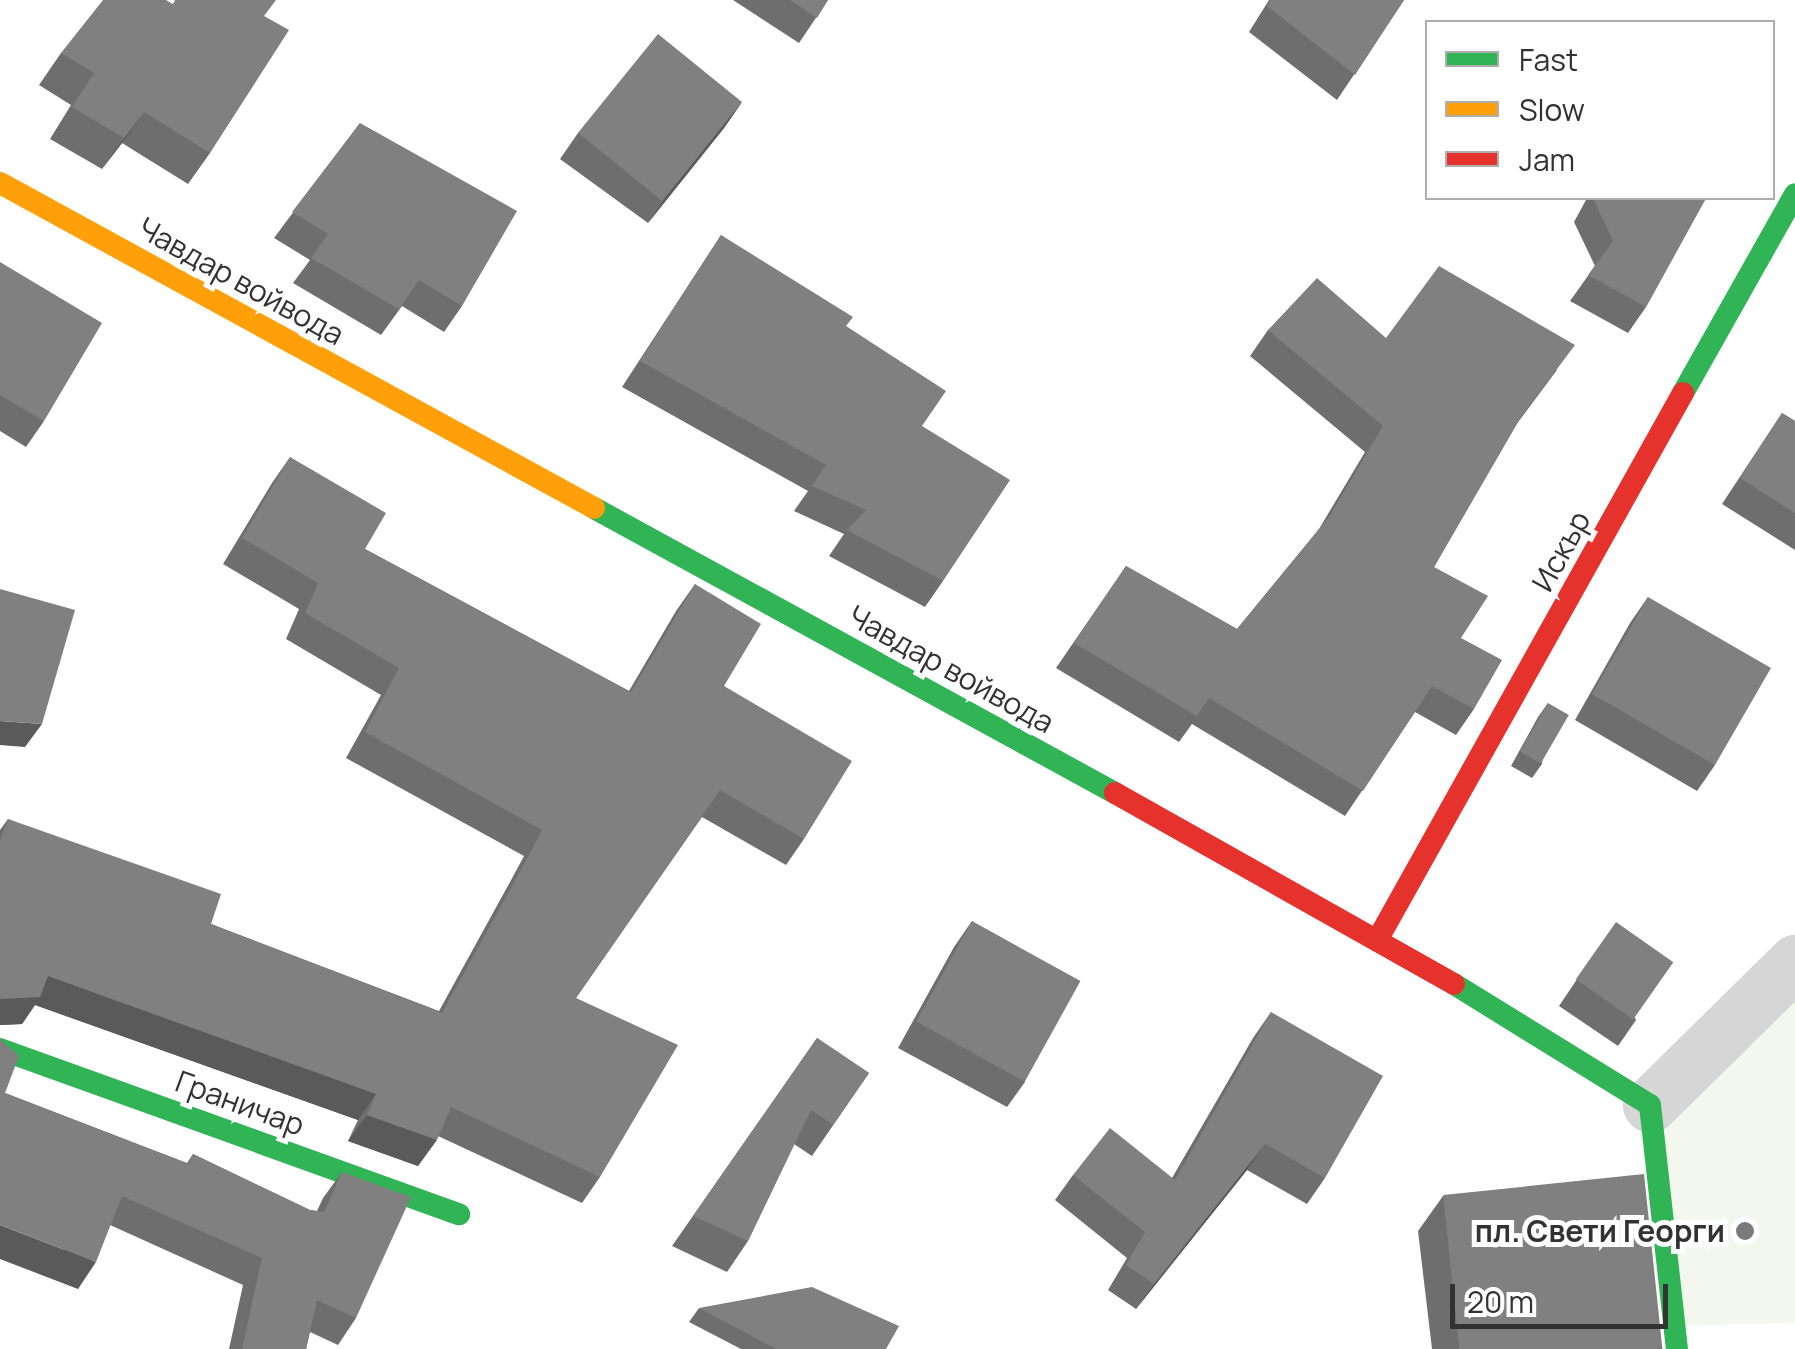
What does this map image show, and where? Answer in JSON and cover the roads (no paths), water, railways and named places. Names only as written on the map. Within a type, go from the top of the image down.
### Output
[{"type":"street","name":"Чавдар войвода","points":[[0,183],[1379,938],[1650,1105]]},
{"type":"street","name":"Искър","points":[[1379,938],[1795,194]]},
{"type":"street","points":[[1677,1349],[1650,1105],[1795,962]]},
{"type":"street","name":"Граничар","points":[[0,1049],[459,1214]]},
{"type":"place","name":"пл. Свети Георги","points":[[1745,1231]]}]
